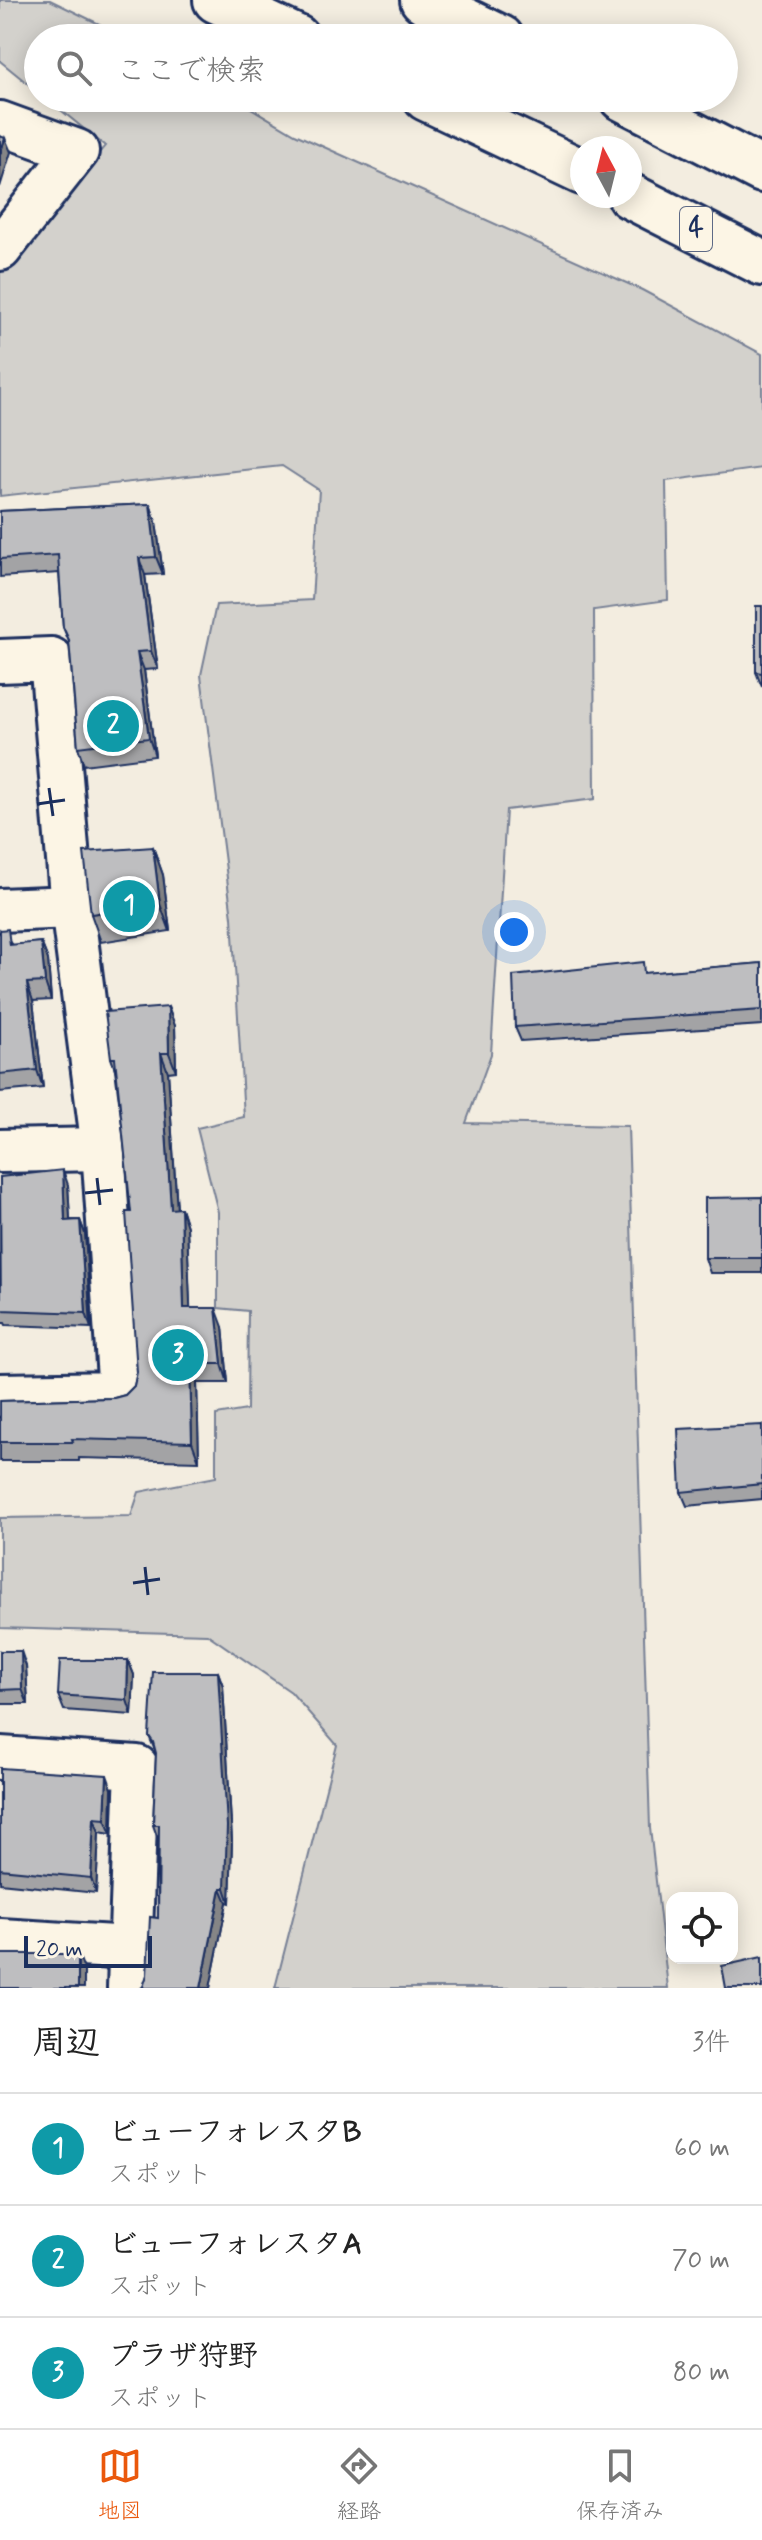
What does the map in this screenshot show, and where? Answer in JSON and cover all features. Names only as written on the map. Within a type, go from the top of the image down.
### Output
[{"type":"highway","points":[[216,0],[267,24]]},
{"type":"highway","points":[[423,0],[472,24]]},
{"type":"highway","points":[[456,112],[570,166]]},
{"type":"highway","points":[[649,112],[762,170]]},
{"type":"highway","name":"4","points":[[642,202],[762,263]]},
{"type":"street","points":[[0,123],[77,151],[0,249]]},
{"type":"street","points":[[0,661],[51,659],[72,907],[103,1149],[120,1393],[0,1395]]},
{"type":"street","points":[[0,910],[72,907]]},
{"type":"street","points":[[0,1151],[103,1149]]},
{"type":"street","points":[[0,1758],[137,1767],[130,1968],[0,1940]]},
{"type":"shaded area","points":[[0,0],[50,0],[99,24],[24,24],[24,81],[0,61]]},
{"type":"shaded area","points":[[63,112],[258,112],[295,134],[642,290],[762,354],[762,468],[666,481],[668,600],[594,610],[595,799],[506,810],[491,1054],[466,1123],[628,1126],[650,1828],[668,1988],[275,1988],[337,1745],[291,1692],[207,1634],[0,1628],[0,1518],[131,1516],[139,1492],[216,1477],[216,1415],[247,1410],[248,1311],[218,1308],[218,1212],[197,1128],[244,1117],[232,917],[201,675],[216,605],[312,600],[319,490],[282,466],[0,496],[0,272],[105,146]]},
{"type":"building","points":[[0,136],[5,138],[0,155]]},
{"type":"building","points":[[150,504],[156,557],[139,558],[151,651],[137,652],[149,738],[78,747],[69,640],[63,627],[58,555],[0,559],[0,511]]},
{"type":"building","points":[[756,606],[762,606],[762,673],[756,672]]},
{"type":"building","points":[[153,847],[160,904],[91,914],[84,852]]},
{"type":"building","points":[[8,929],[10,945],[41,942],[45,982],[27,983],[37,1070],[0,1074],[0,930]]},
{"type":"building","points":[[643,962],[644,973],[762,963],[762,1010],[515,1027],[513,976]]},
{"type":"building","points":[[168,1007],[169,1053],[161,1053],[171,1209],[181,1208],[184,1308],[216,1308],[222,1364],[190,1364],[192,1442],[72,1439],[73,1442],[0,1442],[0,1401],[114,1398],[125,1395],[134,1386],[137,1372],[126,1212],[131,1212],[115,1058],[111,1058],[105,1012]]},
{"type":"building","points":[[63,1170],[65,1221],[80,1220],[86,1313],[1,1310],[0,1177]]},
{"type":"building","points":[[762,1197],[762,1258],[705,1258],[705,1198]]},
{"type":"building","points":[[762,1425],[762,1484],[681,1492],[678,1429]]},
{"type":"building","points":[[0,1651],[21,1651],[22,1689],[0,1690]]},
{"type":"building","points":[[60,1660],[128,1660],[127,1700],[58,1695]]},
{"type":"building","points":[[153,1672],[218,1672],[227,1826],[225,1888],[221,1888],[201,1988],[141,1988],[147,1975],[150,1917],[158,1918],[159,1825],[153,1825],[156,1753],[149,1736]]},
{"type":"building","points":[[0,1768],[107,1775],[105,1819],[94,1818],[91,1878],[0,1869]]},
{"type":"building","points":[[0,1954],[78,1954],[78,1988],[0,1988]]},
{"type":"building","points":[[762,1957],[762,1988],[726,1988],[722,1966]]},
{"type":"place","name":"ビューフォレスタA","points":[[113,726]]},
{"type":"place","name":"ビューフォレスタB","points":[[129,906]]},
{"type":"place","name":"プラザ狩野","points":[[178,1355]]}]
